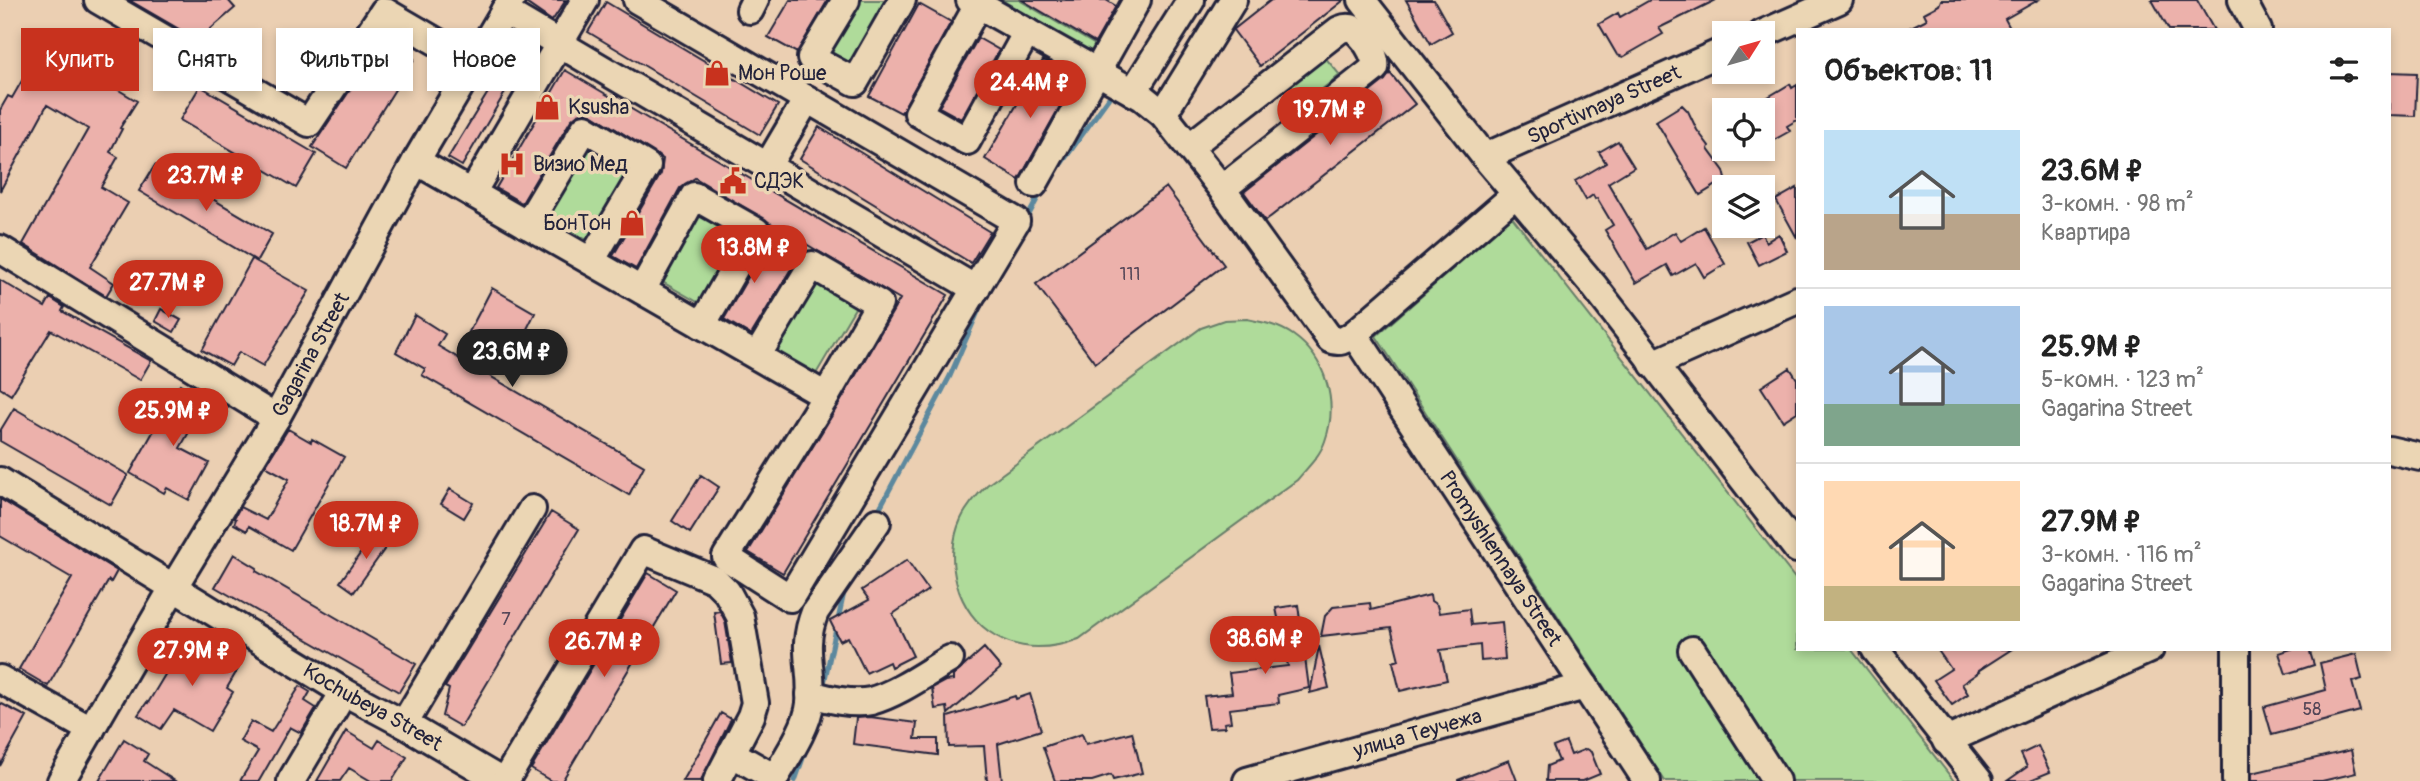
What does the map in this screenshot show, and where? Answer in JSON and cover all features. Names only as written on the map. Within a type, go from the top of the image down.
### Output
[{"type":"street","points":[[98,0],[309,123],[380,4],[427,35]]},
{"type":"street","points":[[472,193],[585,0]]},
{"type":"street","points":[[637,0],[1016,221],[790,598],[726,557],[826,396],[879,304],[812,265],[757,356]]},
{"type":"street","points":[[846,0],[811,58],[855,82],[902,0]]},
{"type":"street","points":[[1034,184],[1137,0]]},
{"type":"street","points":[[1133,92],[1191,0]]},
{"type":"street","points":[[1163,114],[1233,0]]},
{"type":"street","points":[[1362,0],[1485,157],[1594,286],[1796,548]]},
{"type":"street","points":[[1775,28],[1839,0]]},
{"type":"street","points":[[2242,0],[2257,28]]},
{"type":"street","points":[[1027,32],[967,141],[918,113],[974,2],[1027,32],[1097,72],[1133,92],[1163,114],[1222,189],[1330,339],[1343,341],[1354,334],[1516,194]]},
{"type":"street","points":[[507,6],[558,43],[975,289]]},
{"type":"street","name":"Gagarina Street","points":[[494,28],[507,6]]},
{"type":"street","points":[[1189,147],[1339,30],[1348,28],[1356,31],[1375,55],[1375,68],[1222,189]]},
{"type":"street","name":"Sportivnaya Street","points":[[1485,157],[1712,56]]},
{"type":"street","name":"Gagarina Street","points":[[61,781],[276,418],[456,91]]},
{"type":"street","points":[[768,165],[807,99]]},
{"type":"street","points":[[527,225],[585,128],[647,166],[591,261]]},
{"type":"street","points":[[416,161],[826,396]]},
{"type":"street","points":[[642,290],[694,196],[756,231],[702,325]]},
{"type":"street","points":[[0,249],[276,418]]},
{"type":"street","points":[[1653,364],[1796,300]]},
{"type":"street","name":"Promyshlennaya Street","points":[[1354,334],[1647,781]]},
{"type":"street","points":[[2391,450],[2420,457]]},
{"type":"street","name":"Kochubeya Street","points":[[0,481],[344,692],[503,781]]},
{"type":"street","points":[[404,724],[532,509]]},
{"type":"street","points":[[731,753],[774,779],[805,723],[810,704],[807,648],[809,627],[816,612],[877,522]]},
{"type":"street","points":[[503,781],[643,550],[715,580],[727,592],[740,616],[755,703],[717,781]]},
{"type":"street","points":[[1692,650],[1776,781]]},
{"type":"street","points":[[1877,651],[1979,781]]},
{"type":"street","points":[[1946,741],[2146,651]]},
{"type":"street","points":[[2236,651],[2236,781]]},
{"type":"street","points":[[810,694],[832,700],[870,701],[886,695],[950,659]]},
{"type":"street","points":[[0,679],[91,730]]},
{"type":"street","name":"улица Теучежа","points":[[1247,781],[1586,687]]},
{"type":"street","points":[[291,781],[344,692]]},
{"type":"green space","points":[[854,0],[890,0],[850,68],[823,52]]},
{"type":"green space","points":[[1002,0],[1019,0],[1097,46],[1092,54]]},
{"type":"green space","points":[[1323,55],[1340,75],[1302,105],[1285,85]]},
{"type":"green space","points":[[587,143],[635,171],[592,243],[545,215]]},
{"type":"green space","points":[[698,210],[741,235],[701,304],[659,280]]},
{"type":"green space","points":[[1512,217],[1796,580],[1796,651],[1853,651],[1954,781],[1665,781],[1376,336]]},
{"type":"green space","points":[[816,278],[858,303],[816,374],[774,349]]},
{"type":"green space","points":[[1247,319],[1276,326],[1293,335],[1314,356],[1321,369],[1327,382],[1331,412],[1323,446],[1317,457],[1297,480],[1079,639],[1058,645],[1027,646],[1006,641],[982,626],[963,600],[954,567],[956,534],[969,505],[987,485],[1201,328],[1224,320]]},
{"type":"building","points":[[129,0],[228,0],[235,8],[212,28],[177,28]]},
{"type":"building","points":[[527,0],[566,0],[552,21],[526,3]]},
{"type":"building","points":[[790,0],[828,0],[797,53],[768,37]]},
{"type":"building","points":[[1022,0],[1106,0],[1116,6],[1095,43]]},
{"type":"building","points":[[1271,0],[1344,0],[1260,66],[1233,30]]},
{"type":"building","points":[[1406,0],[1434,0],[1452,32],[1431,44]]},
{"type":"building","points":[[1650,0],[1716,0],[1659,28],[1663,34],[1623,57],[1617,55],[1599,24],[1618,13],[1620,17]]},
{"type":"building","points":[[1941,0],[2038,0],[2005,19],[2010,28],[1909,28],[1927,19],[1924,13],[1939,5]]},
{"type":"building","points":[[2152,0],[2197,0],[2213,28],[2168,28]]},
{"type":"building","points":[[606,2],[778,105],[760,135],[588,32]]},
{"type":"building","points":[[919,4],[951,22],[901,113],[869,96]]},
{"type":"building","points":[[978,38],[999,50],[961,119],[939,107]]},
{"type":"building","points":[[1043,60],[1075,79],[1019,180],[985,159]]},
{"type":"building","points":[[565,70],[948,295],[783,573],[748,552],[900,299],[806,244],[751,335],[724,319],[770,239],[772,224],[695,178],[680,188],[636,269],[613,256],[661,174],[663,159],[586,112],[571,120],[522,203],[496,188]]},
{"type":"building","points":[[2391,72],[2417,73],[2415,116],[2391,115]]},
{"type":"building","points":[[1390,73],[1415,104],[1265,221],[1244,192],[1385,80]]},
{"type":"building","points":[[21,82],[21,91],[120,91],[137,101],[120,128],[122,129],[110,152],[118,157],[101,187],[128,203],[90,267],[114,283],[106,296],[23,244],[88,129],[47,105],[0,191],[0,110],[8,96],[12,98]]},
{"type":"building","points":[[1790,84],[1792,88],[1796,86],[1796,121],[1787,126],[1790,131],[1775,139],[1775,98],[1766,98]]},
{"type":"building","points":[[197,91],[209,91],[316,154],[296,188],[180,120]]},
{"type":"building","points":[[349,91],[394,91],[346,168],[312,147]]},
{"type":"building","points":[[489,91],[506,91],[462,166],[448,158]]},
{"type":"building","points":[[1682,105],[1709,146],[1712,161],[1717,161],[1725,175],[1712,175],[1712,188],[1700,195],[1656,121]]},
{"type":"building","points":[[819,127],[990,232],[971,263],[800,159]]},
{"type":"building","points":[[1618,141],[1634,167],[1608,183],[1647,249],[1675,232],[1681,241],[1704,227],[1725,264],[1704,277],[1696,263],[1673,276],[1667,265],[1636,283],[1605,230],[1613,225],[1597,198],[1593,195],[1586,200],[1575,181],[1606,163],[1599,152]]},
{"type":"building","points":[[155,165],[272,234],[257,261],[139,191]]},
{"type":"building","points":[[1166,187],[1224,265],[1095,363],[1036,284]]},
{"type":"building","points":[[1796,189],[1796,236],[1776,200]]},
{"type":"building","points":[[1779,234],[1787,251],[1759,265],[1747,242],[1754,238],[1764,238],[1766,242]]},
{"type":"building","points":[[252,259],[309,291],[263,366],[239,352],[231,366],[202,350]]},
{"type":"building","points":[[0,280],[45,307],[50,298],[64,307],[62,311],[151,361],[140,380],[51,330],[11,395],[0,388]]},
{"type":"building","points":[[492,288],[535,313],[513,357],[502,351],[490,376],[644,466],[629,495],[422,375],[425,369],[396,352],[415,315],[445,334],[438,346],[472,366],[485,342],[469,332]]},
{"type":"building","points":[[161,309],[181,320],[174,332],[155,321]]},
{"type":"building","points":[[1790,368],[1796,377],[1796,413],[1783,421],[1761,387]]},
{"type":"building","points":[[180,384],[207,400],[180,448],[209,463],[189,500],[167,488],[164,493],[130,473]]},
{"type":"building","points":[[14,408],[128,475],[111,505],[0,441],[0,431]]},
{"type":"building","points":[[288,429],[344,457],[291,550],[249,526],[247,531],[234,524],[240,507],[266,520],[289,479],[265,466]]},
{"type":"building","points":[[701,475],[719,487],[690,533],[672,521]]},
{"type":"building","points":[[450,489],[473,503],[464,518],[441,504]]},
{"type":"building","points":[[0,499],[117,571],[111,582],[109,580],[48,686],[19,669],[72,578],[0,536]]},
{"type":"building","points":[[551,512],[579,529],[461,727],[442,716],[449,689],[445,687]]},
{"type":"building","points":[[377,530],[391,540],[354,592],[340,582]]},
{"type":"building","points":[[234,554],[257,568],[256,571],[416,664],[399,692],[215,587]]},
{"type":"building","points":[[907,560],[928,590],[893,614],[913,656],[891,667],[889,662],[866,673],[848,637],[840,641],[830,621],[869,600],[862,590]]},
{"type":"building","points":[[648,573],[676,590],[562,781],[551,781],[531,769]]},
{"type":"building","points":[[1430,595],[1439,613],[1469,609],[1471,625],[1502,622],[1505,659],[1481,661],[1480,645],[1440,650],[1447,680],[1400,691],[1393,662],[1399,660],[1391,628],[1321,636],[1325,616],[1333,607],[1370,603],[1371,610]]},
{"type":"building","points":[[1298,605],[1309,688],[1278,695],[1279,703],[1229,709],[1231,722],[1224,723],[1225,727],[1209,728],[1204,696],[1232,693],[1229,673],[1288,666],[1276,608]]},
{"type":"building","points":[[720,611],[725,621],[732,663],[721,664],[714,612]]},
{"type":"building","points":[[187,638],[238,669],[227,688],[233,692],[210,731],[174,710],[161,729],[138,715]]},
{"type":"building","points":[[1319,646],[1329,688],[1310,693]]},
{"type":"building","points":[[984,648],[1001,668],[948,714],[947,707],[935,709],[932,688],[953,680],[953,676]]},
{"type":"building","points":[[1938,651],[2009,651],[1962,684],[1968,694],[1952,705],[1934,680],[1951,669]]},
{"type":"building","points":[[2310,651],[2314,665],[2286,674],[2279,653]]},
{"type":"building","points":[[2356,654],[2362,679],[2352,682],[2360,711],[2272,735],[2264,707],[2326,690],[2320,663]]},
{"type":"building","points":[[300,686],[310,692],[305,701],[316,708],[301,733],[290,727],[259,781],[240,781],[258,751],[240,741],[251,721],[271,732]]},
{"type":"building","points":[[1030,694],[1041,730],[998,744],[1002,781],[987,781],[984,746],[949,747],[948,717],[1015,696],[1016,699]]},
{"type":"building","points":[[0,703],[27,717],[0,766]]},
{"type":"building","points":[[721,713],[731,719],[701,781],[683,781]]},
{"type":"building","points":[[870,717],[917,723],[915,739],[938,739],[938,755],[853,744],[856,718]]},
{"type":"building","points":[[346,731],[374,748],[379,740],[407,757],[392,781],[371,781],[349,768],[340,781],[317,781]]},
{"type":"building","points":[[1132,732],[1142,773],[1113,780],[1111,775],[1092,781],[1055,781],[1043,747],[1082,734],[1086,744]]},
{"type":"building","points":[[124,739],[148,754],[144,761],[175,781],[99,781]]},
{"type":"building","points":[[1566,742],[1571,755],[1586,749],[1591,752],[1600,774],[1583,781],[1546,781],[1547,766],[1559,761],[1553,747]]},
{"type":"building","points":[[2038,746],[2050,772],[2028,781],[2007,781],[2027,767],[2021,754]]},
{"type":"building","points":[[2351,750],[2356,773],[2322,781],[2252,781],[2252,773]]},
{"type":"building","points":[[1509,760],[1517,781],[1458,781],[1458,780]]},
{"type":"waterway","points":[[1056,171],[1110,96]]},
{"type":"waterway","points":[[1025,222],[1042,190]]},
{"type":"waterway","points":[[876,515],[950,376],[984,298]]},
{"type":"waterway","points":[[823,688],[845,588]]},
{"type":"waterway","points":[[795,781],[809,741]]},
{"type":"place","name":"Мон Роше","points":[[717,73]]},
{"type":"place","name":"Ksusha","points":[[547,107]]},
{"type":"place","name":"Визио Мед","points":[[512,164]]},
{"type":"place","name":"СДЭК","points":[[733,181]]},
{"type":"place","name":"БонТон","points":[[632,223]]}]
